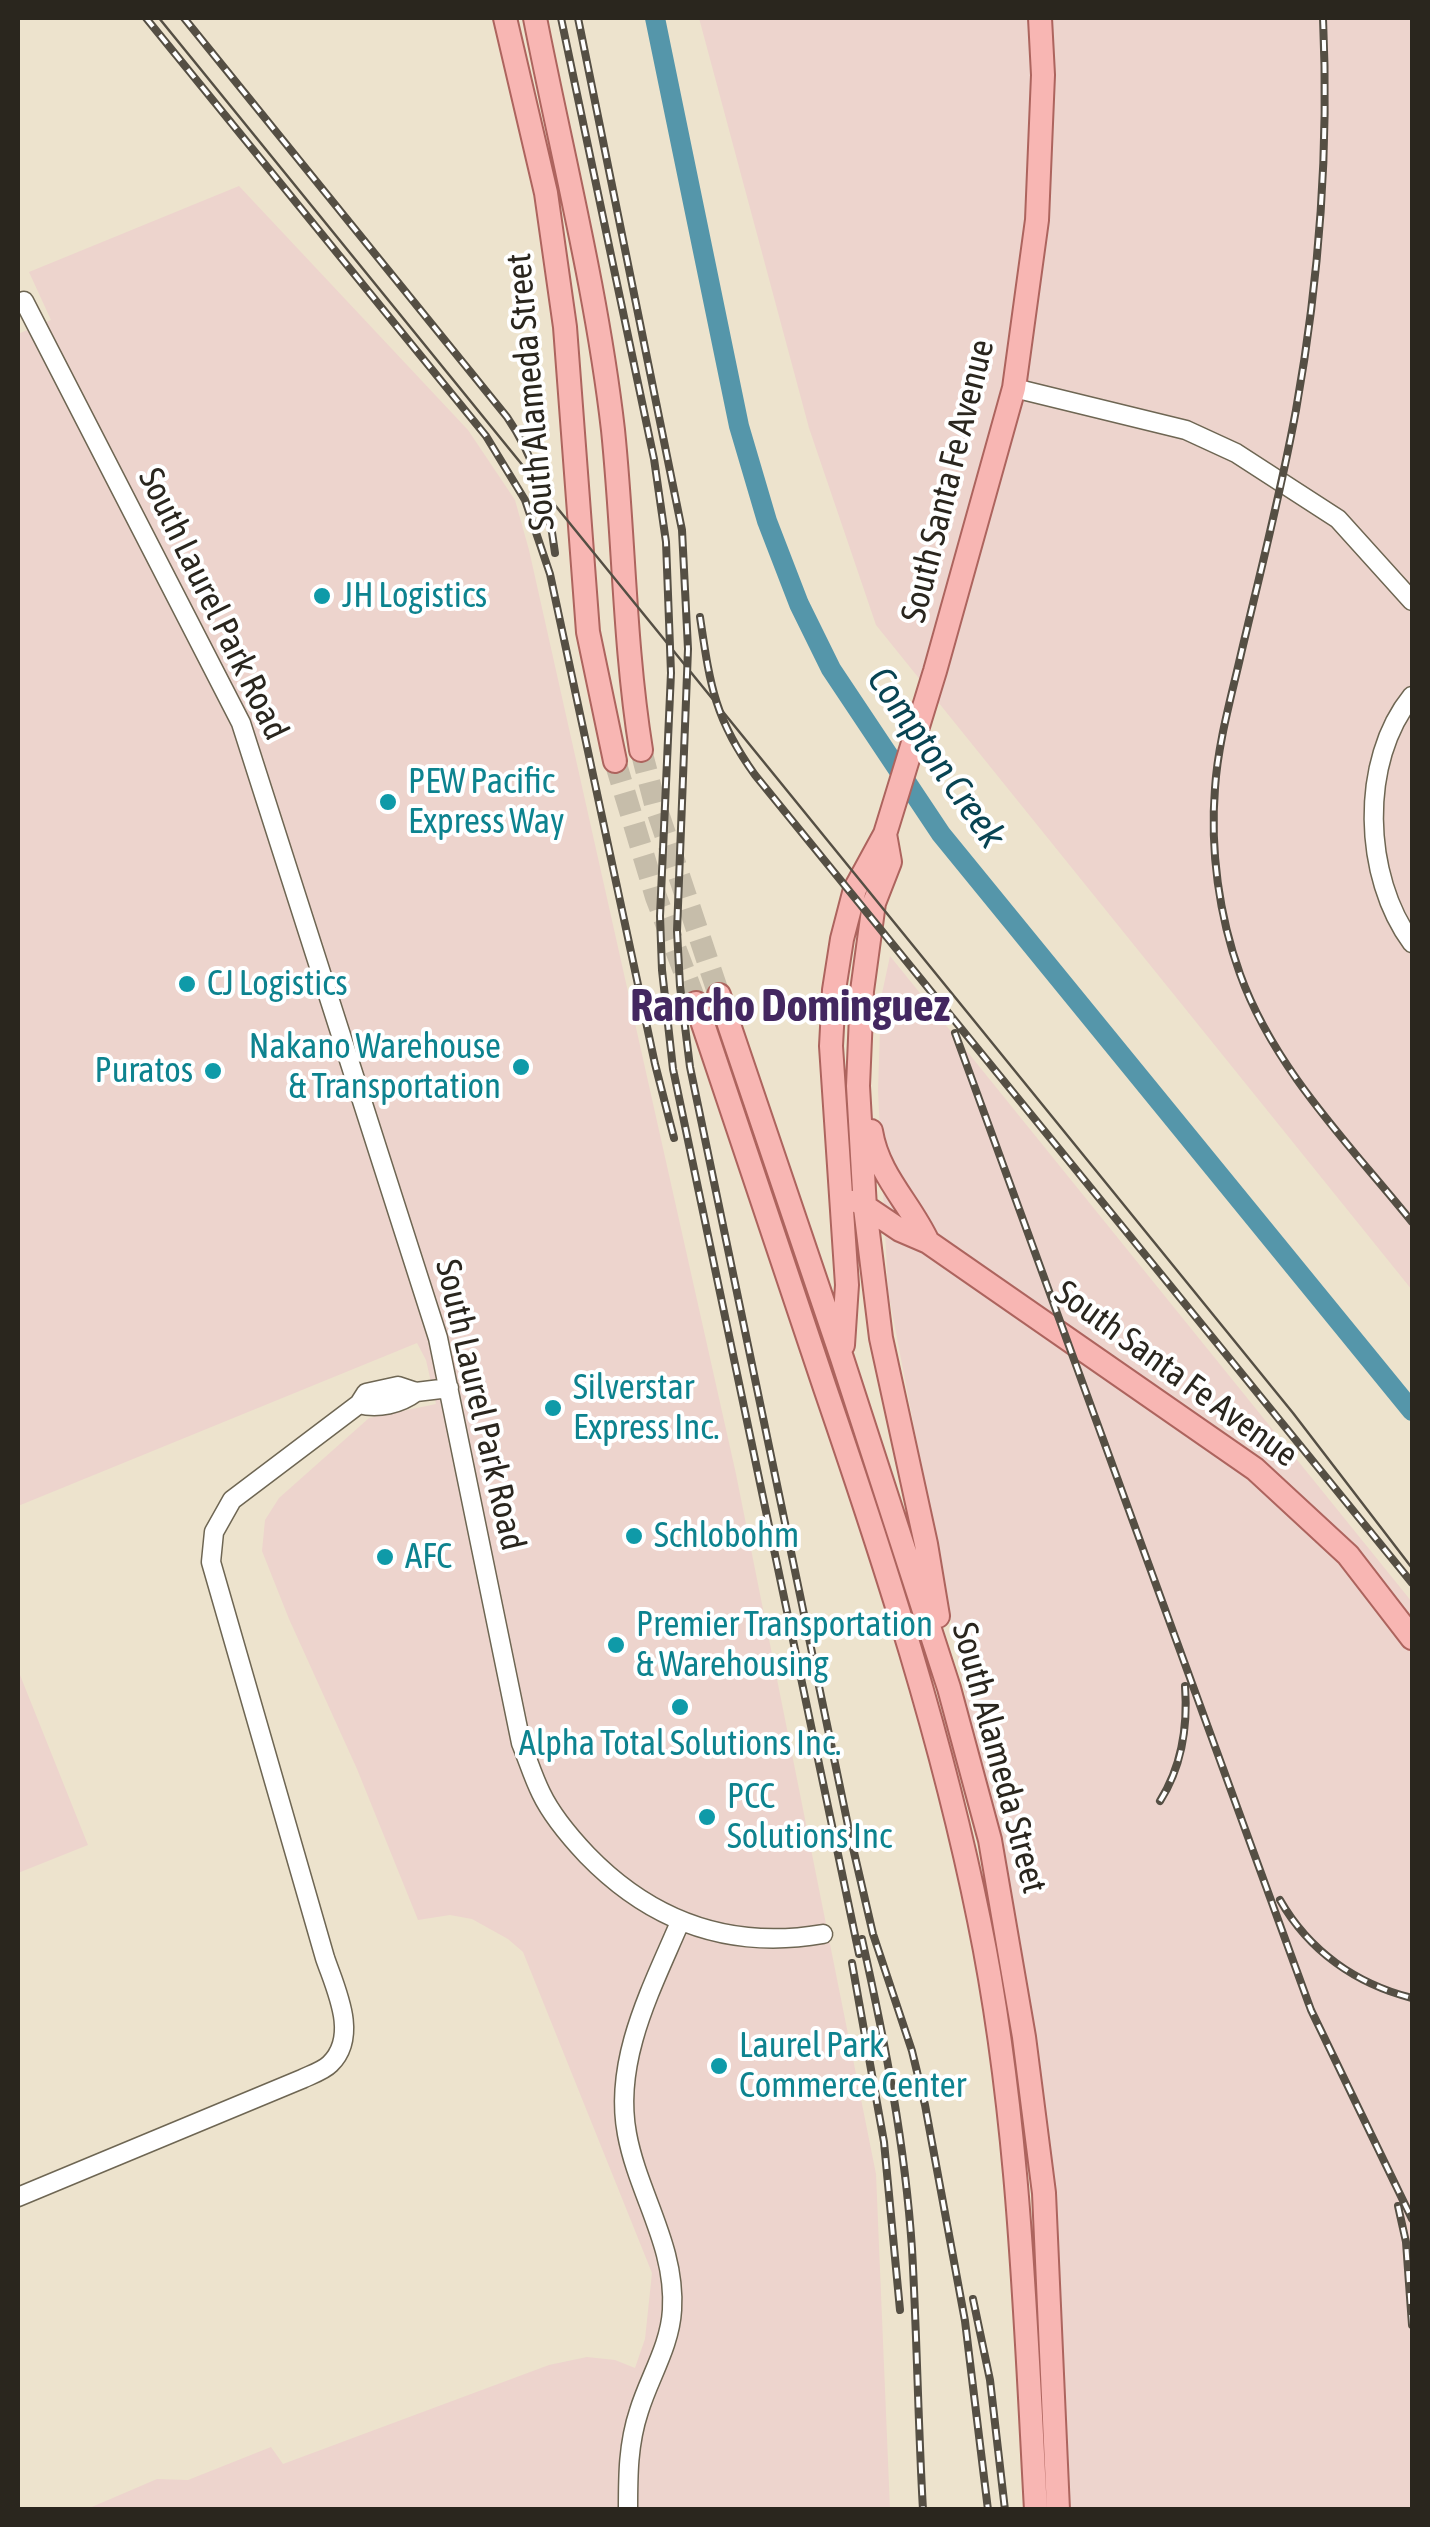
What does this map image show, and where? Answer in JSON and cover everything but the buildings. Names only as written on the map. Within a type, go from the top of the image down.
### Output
[{"type":"main road","name":"South Alameda Street","points":[[505,18],[546,193],[565,327],[588,632],[615,761]]},
{"type":"main road","name":"South Alameda Street","points":[[535,18],[600,329],[613,433],[632,695],[642,750]]},
{"type":"main road","name":"South Santa Fe Avenue","points":[[1040,18],[1043,64],[1037,220],[1014,388],[885,834],[855,890],[842,939],[834,990],[832,1046],[840,1185],[865,1208],[928,1242],[1256,1469],[1348,1555],[1412,1638]]},
{"type":"main road","name":"South Santa Fe Avenue","points":[[865,1208],[858,1086],[862,991],[874,903],[890,862],[885,834]]},
{"type":"main road","points":[[834,990],[862,991]]},
{"type":"main road","name":"South Alameda Street","points":[[719,995],[949,1688],[990,1840],[1024,2037],[1044,2193],[1058,2510]]},
{"type":"main road","name":"South Alameda Street","points":[[696,1003],[925,1692],[986,1955],[1019,2194],[1036,2510]]},
{"type":"main road","points":[[858,1086],[878,1161],[916,1216],[928,1242],[910,1248],[892,1247],[881,1259],[880,1338]]},
{"type":"main road","points":[[832,1408],[842,1358],[847,1285],[840,1185]]},
{"type":"main road","points":[[865,1208],[880,1338],[926,1544],[949,1688]]},
{"type":"street","name":"South Laurel Park Road","points":[[18,304],[24,301],[242,723],[438,1338],[522,1743],[542,1795],[571,1838],[610,1878],[680,1922],[732,1936],[778,1939],[824,1934]]},
{"type":"street","points":[[1014,388],[1186,430],[1236,453],[1338,519],[1412,601]]},
{"type":"street","points":[[1412,696],[1388,736],[1377,784],[1374,821],[1377,862],[1388,901],[1412,943]]},
{"type":"street","points":[[18,2197],[302,2080],[329,2064],[342,2046],[344,2014],[210,1562],[214,1532],[232,1500],[358,1404],[369,1407],[394,1403],[416,1392],[449,1388]]},
{"type":"street","points":[[628,2510],[631,2438],[666,2341],[672,2312],[664,2242],[627,2136],[625,2079],[644,2008],[680,1922]]},
{"type":"shaded area","points":[[699,18],[1412,18],[1412,1290],[876,625],[809,428]]},
{"type":"shaded area","points":[[239,186],[468,430],[515,500],[736,1474],[876,2174],[890,2509],[87,2509],[157,2479],[188,2480],[271,2447],[283,2464],[549,2365],[587,2357],[615,2360],[635,2368],[645,2339],[652,2273],[523,1952],[472,1919],[450,1915],[418,1920],[262,1551],[265,1520],[279,1498],[369,1418],[436,1404],[426,1360],[417,1343],[18,1506],[18,334],[51,320],[29,272]]},
{"type":"shaded area","points":[[890,956],[1412,1602],[1412,2509],[1069,2509],[1041,2093],[888,1291],[878,1091],[881,998]]},
{"type":"shaded area","points":[[18,1670],[88,1845],[18,1873]]},
{"type":"waterway","name":"Compton Creek","points":[[655,18],[739,426],[767,521],[799,604],[831,669],[941,834],[1412,1411]]},
{"type":"tunnel","points":[[641,750],[655,804],[719,995]]},
{"type":"tunnel","points":[[615,761],[656,897],[696,1003]]},
{"type":"tram line","points":[[159,18],[1293,1413],[1412,1568]]},
{"type":"railway","points":[[146,18],[486,436],[525,500],[550,574],[674,1138]]},
{"type":"railway","points":[[184,18],[507,417],[539,482],[555,553]]},
{"type":"railway","points":[[561,18],[654,459],[666,542],[671,673],[660,916],[673,1069],[859,1954]]},
{"type":"railway","points":[[578,18],[682,530],[688,649],[677,931],[690,1067],[850,1835],[873,1934],[912,2051],[925,2105],[965,2321],[988,2510]]},
{"type":"railway","points":[[1323,18],[1323,165],[1311,313],[1284,471],[1219,754],[1215,859],[1233,952],[1272,1042],[1316,1105],[1412,1222]]},
{"type":"railway","points":[[700,617],[722,718],[755,775],[1412,1583]]},
{"type":"railway","points":[[955,1033],[1311,2010],[1412,2219]]},
{"type":"railway","points":[[1160,1801],[1182,1746],[1185,1686]]},
{"type":"railway","points":[[1280,1900],[1305,1935],[1336,1963],[1372,1984],[1412,1998]]},
{"type":"railway","points":[[862,1939],[893,2093],[909,2210],[923,2510]]},
{"type":"railway","points":[[852,1963],[884,2142],[900,2310]]},
{"type":"railway","points":[[1398,2206],[1406,2242],[1412,2325]]},
{"type":"railway","points":[[973,2299],[990,2380],[1005,2510]]},
{"type":"place","name":"JH Logistics","points":[[322,596]]},
{"type":"place","name":"PEW Pacific Express Way","points":[[388,802]]},
{"type":"place","name":"CJ Logistics","points":[[187,984]]},
{"type":"place","name":"Nakano Warehouse & Transportation","points":[[521,1067]]},
{"type":"place","name":"Puratos","points":[[213,1071]]},
{"type":"place","name":"Silverstar Express Inc.","points":[[553,1408]]},
{"type":"place","name":"Schlobohm","points":[[634,1536]]},
{"type":"place","name":"AFC","points":[[385,1557]]},
{"type":"place","name":"Premier Transportation & Warehousing","points":[[616,1645]]},
{"type":"place","name":"Alpha Total Solutions Inc.","points":[[680,1707]]},
{"type":"place","name":"PCC Solutions Inc","points":[[707,1817]]},
{"type":"place","name":"Laurel Park Commerce Center","points":[[719,2066]]},
{"type":"district","name":"Rancho Dominguez","points":[[790,1007]]}]
